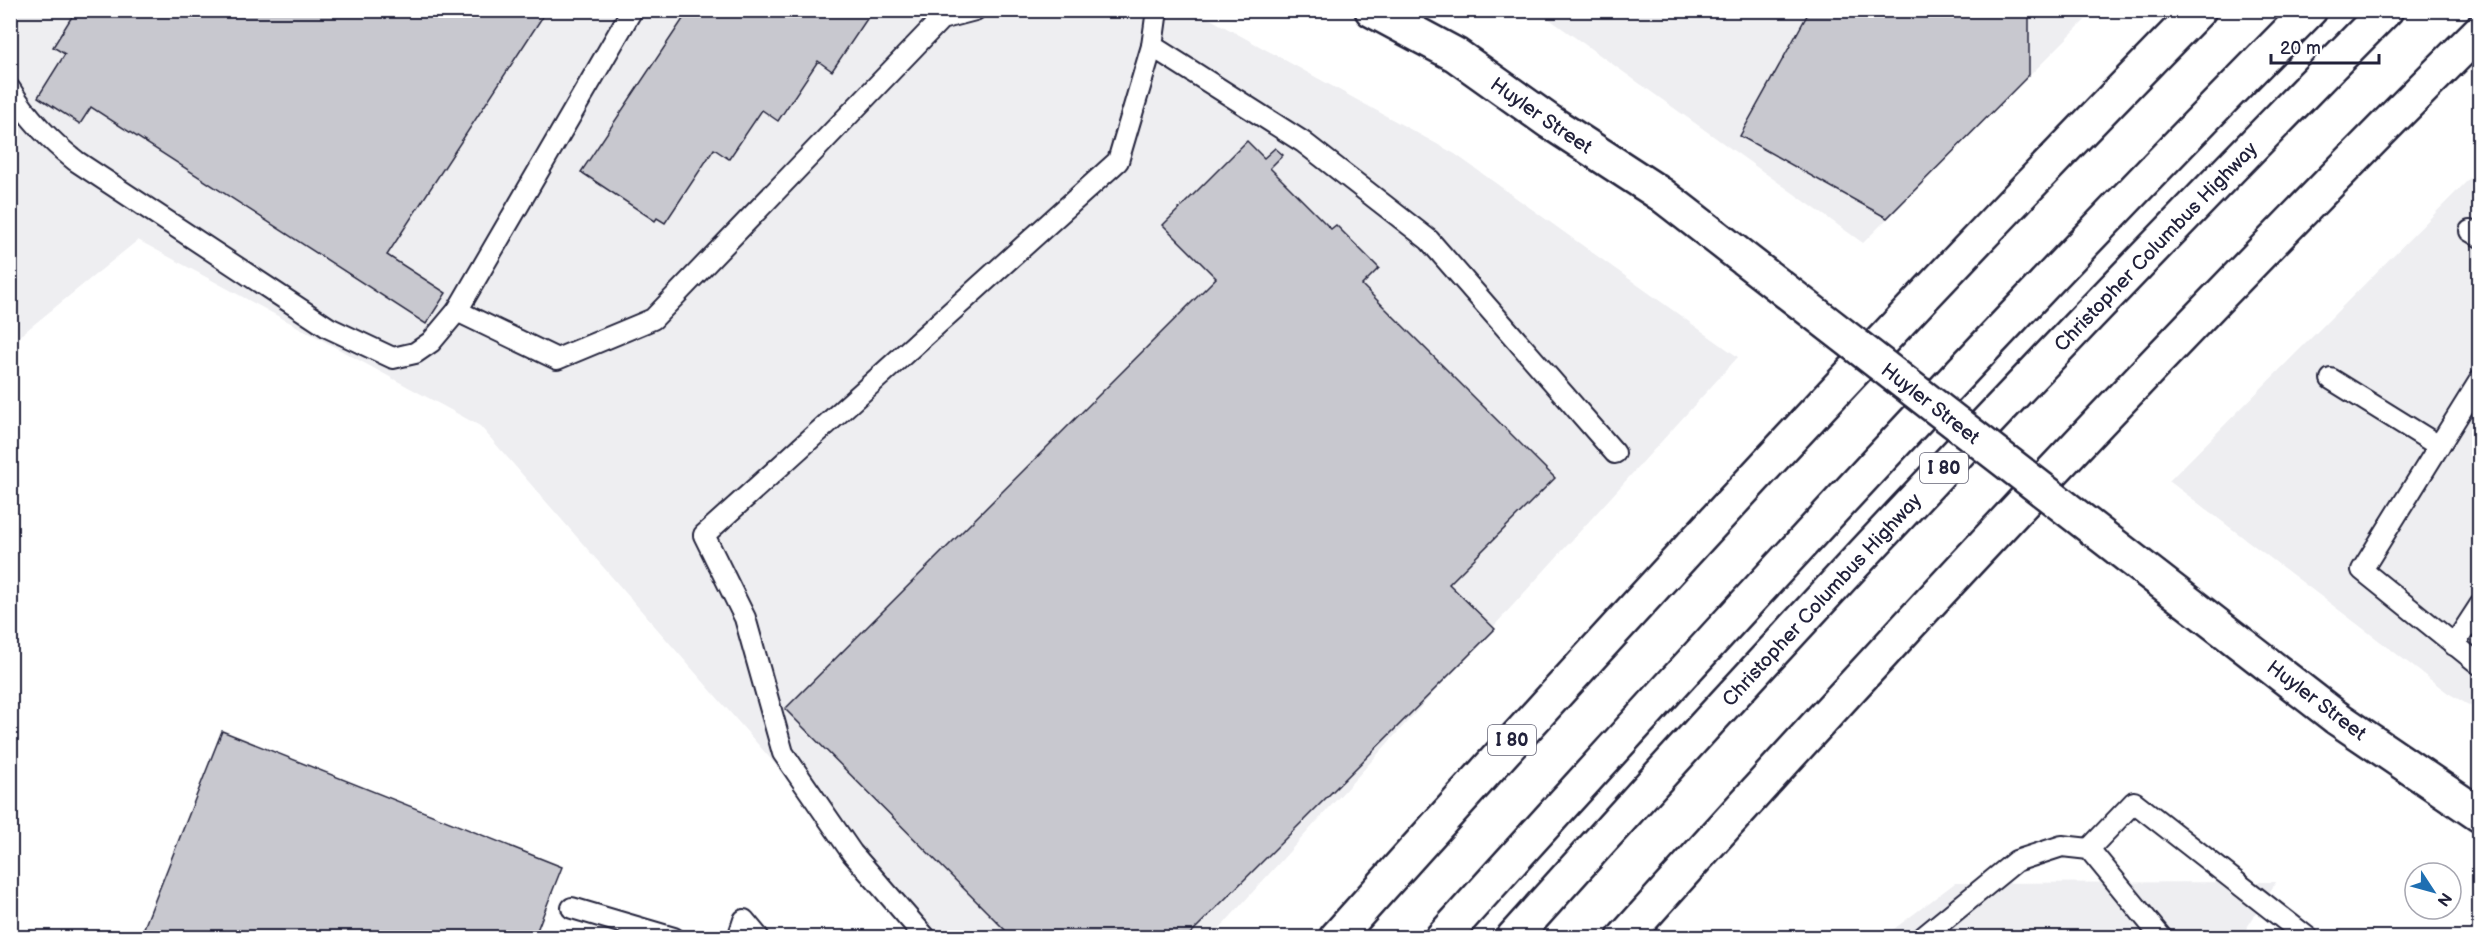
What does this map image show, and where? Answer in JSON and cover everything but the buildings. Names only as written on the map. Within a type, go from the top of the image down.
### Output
[{"type":"main road","name":"Huyler Street","points":[[1372,10],[1456,55],[1550,122],[1662,195],[2337,718],[2480,815]]},
{"type":"main road","name":"I 80","points":[[1336,938],[1697,537],[2024,189],[2199,10]]},
{"type":"main road","name":"I 80","points":[[1442,938],[1704,648],[1905,431],[2116,209],[2310,10]]},
{"type":"main road","name":"Christopher Columbus Highway","points":[[1514,938],[1893,522],[2213,186],[2386,10]]},
{"type":"main road","points":[[1624,938],[1745,803],[2103,418],[2480,32]]},
{"type":"lane","points":[[10,89],[25,113],[52,143],[76,161],[329,328],[393,358],[414,353],[431,342],[457,311],[632,10]]},
{"type":"lane","points":[[457,311],[557,359],[653,320],[941,20],[975,10]]},
{"type":"lane","points":[[926,938],[852,853],[783,753],[745,618],[704,535],[1118,161],[1152,46],[1157,10]]},
{"type":"lane","points":[[1152,46],[1303,142],[1429,240],[1615,453]]},
{"type":"lane","points":[[2331,379],[2439,446]]},
{"type":"lane","points":[[2480,380],[2362,570],[2480,665]]},
{"type":"lane","points":[[2454,645],[2480,605]]},
{"type":"lane","points":[[2089,849],[2134,802],[2308,938]]},
{"type":"lane","points":[[1922,938],[2016,861],[2062,846],[2089,849],[2163,938]]},
{"type":"lane","points":[[572,908],[674,938]]},
{"type":"lane","points":[[738,938],[744,920],[759,938]]},
{"type":"shaded area","points":[[1194,10],[1455,154],[1738,357],[1212,937],[927,938],[480,426],[138,240],[11,343],[11,11]]},
{"type":"shaded area","points":[[1538,11],[2094,11],[1863,243]]},
{"type":"shaded area","points":[[2479,169],[2479,711],[2448,693],[2169,481]]},
{"type":"shaded area","points":[[2276,882],[2241,937],[1882,938],[1955,883]]}]
